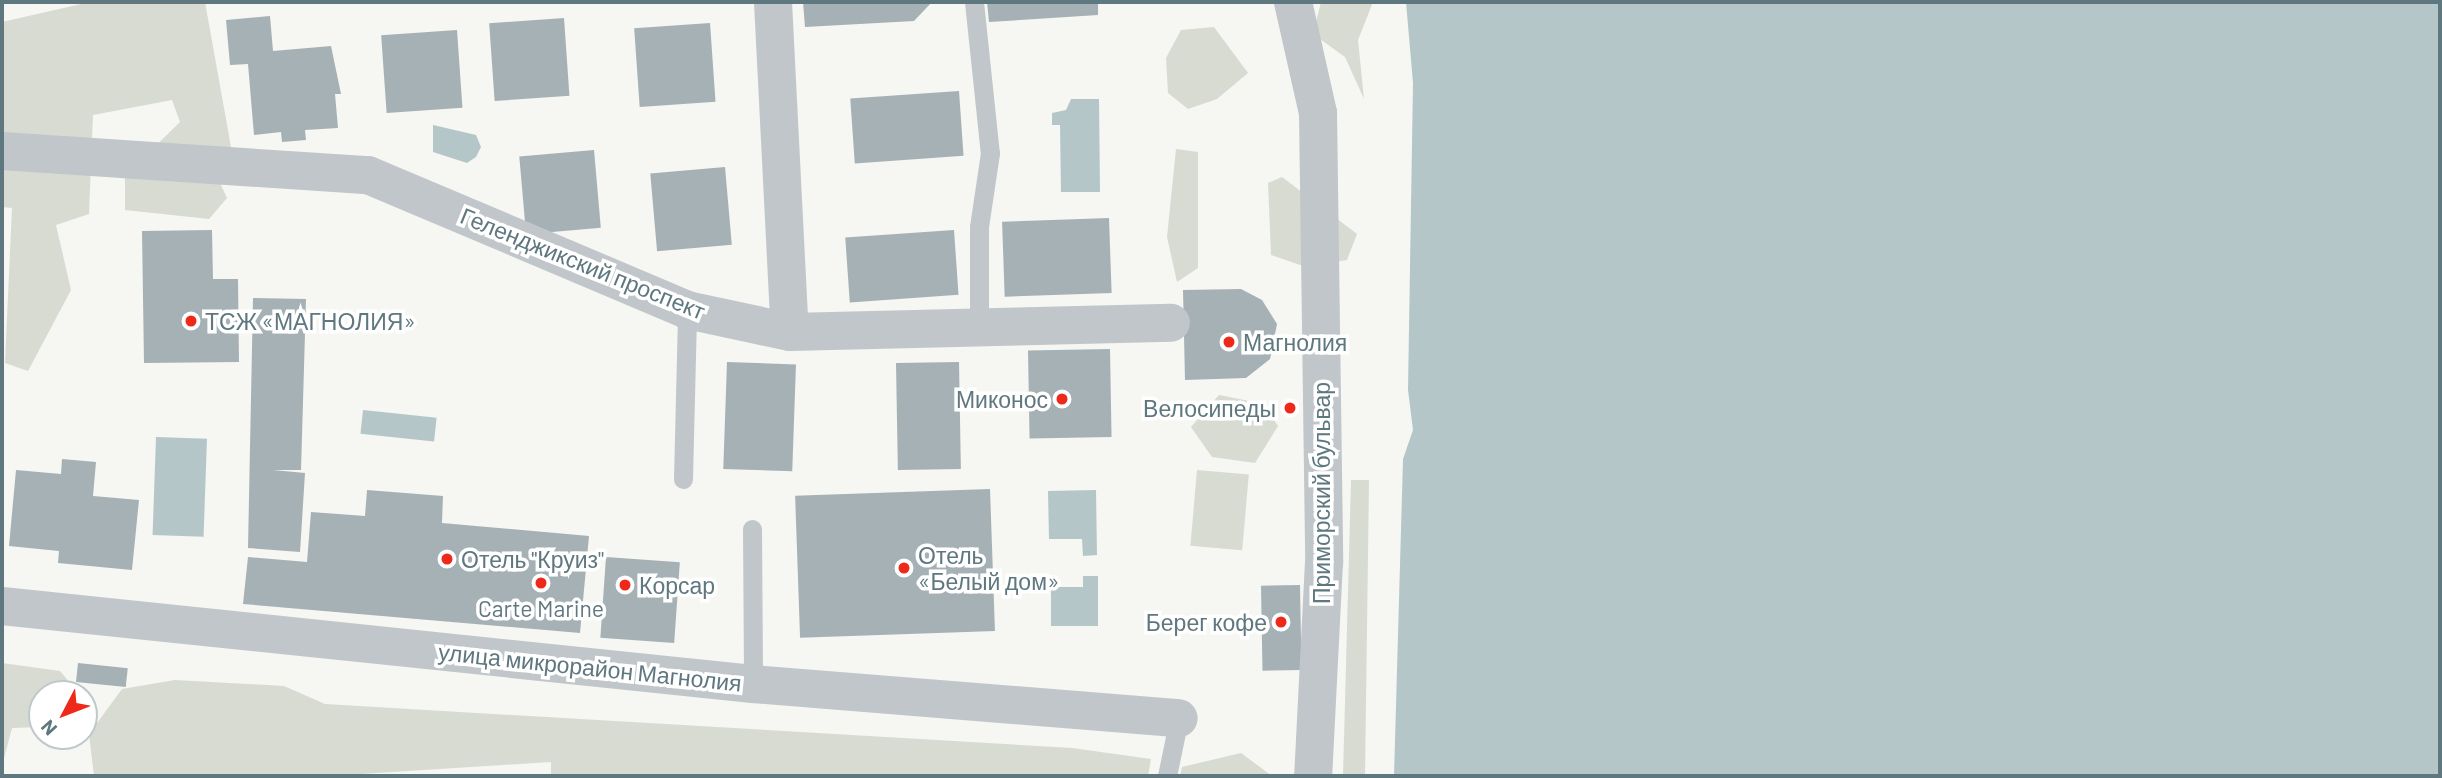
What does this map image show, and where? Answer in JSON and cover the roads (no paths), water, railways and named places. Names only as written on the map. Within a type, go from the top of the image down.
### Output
[{"type":"street","points":[[773,2],[790,332]]},
{"type":"street","name":"Приморский бульвар","points":[[1293,2],[1318,113],[1324,562],[1313,776]]},
{"type":"street","name":"Геленджикский проспект","points":[[2,151],[368,175],[687,310],[790,332],[1171,323]]},
{"type":"street","name":"улица микрорайон Магнолия","points":[[2,606],[753,684],[1179,718]]},
{"type":"lane","points":[[974,2],[990,153],[979,227],[979,328]]},
{"type":"lane","points":[[683,479],[687,310]]},
{"type":"lane","points":[[752,529],[753,684]]},
{"type":"lane","points":[[1167,776],[1179,718]]},
{"type":"place","name":"ТСЖ «МАГНОЛИЯ»","points":[[191,321]]},
{"type":"place","name":"Магнолия","points":[[1229,342]]},
{"type":"place","name":"Миконос","points":[[1062,399]]},
{"type":"place","name":"Велосипеды","points":[[1290,408]]},
{"type":"place","name":"Отель \"Круиз\"","points":[[447,559]]},
{"type":"place","name":"Отель «Белый дом»","points":[[904,568]]},
{"type":"place","name":"Carte Marine","points":[[541,583]]},
{"type":"place","name":"Корсар","points":[[625,585]]},
{"type":"place","name":"Берег кофе","points":[[1281,622]]}]
